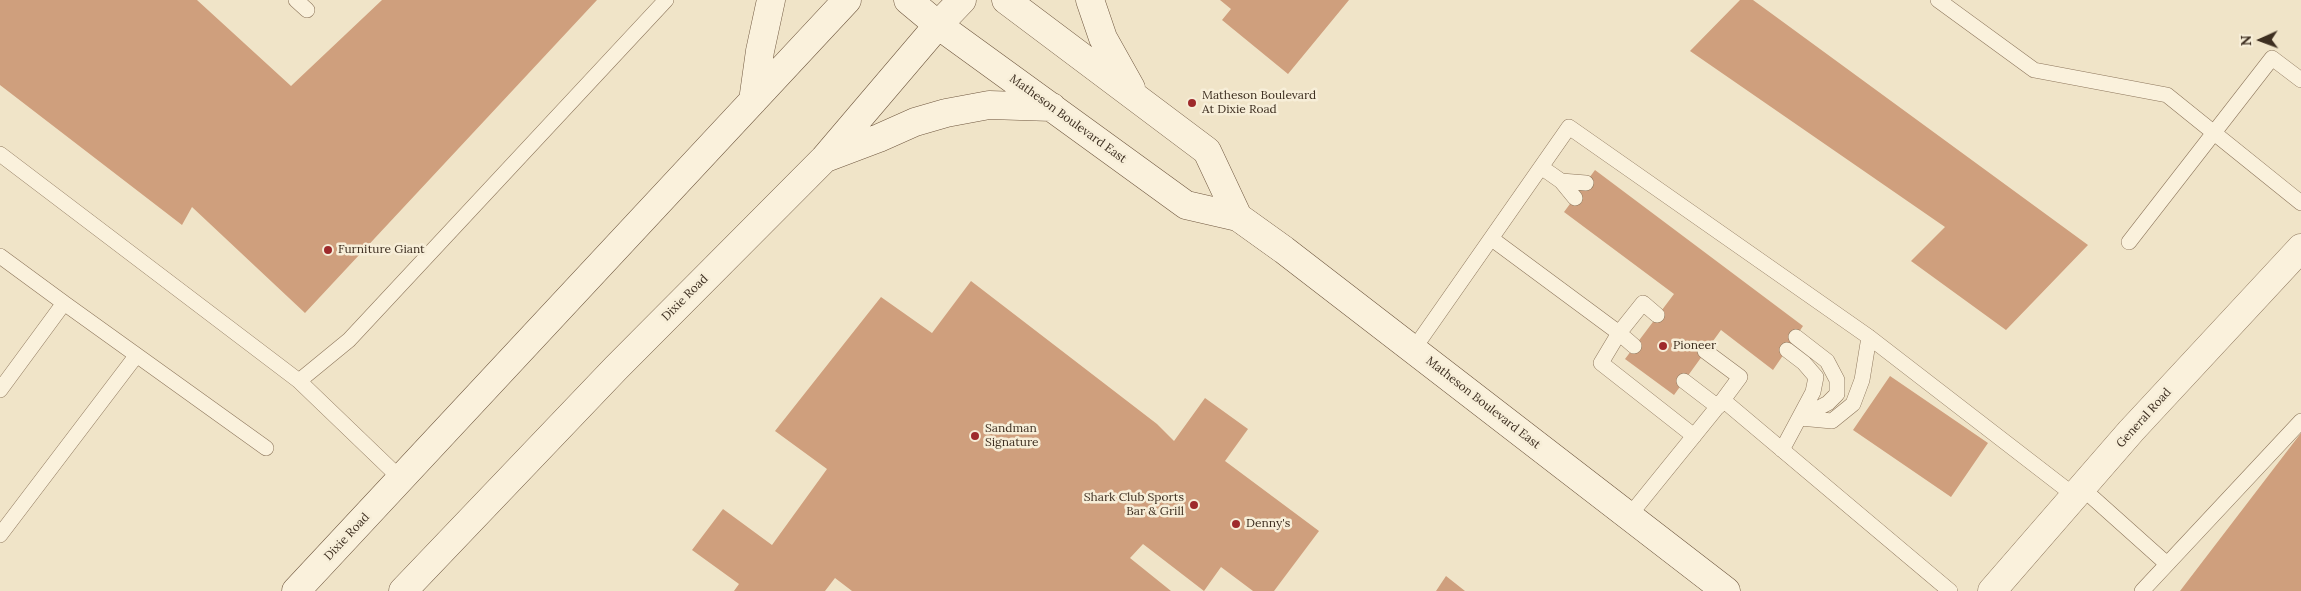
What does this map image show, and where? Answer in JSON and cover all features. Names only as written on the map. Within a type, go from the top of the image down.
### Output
[{"type":"main road","points":[[753,101],[760,51],[771,0]]},
{"type":"main road","name":"Dixie Road","points":[[296,591],[847,0]]},
{"type":"main road","name":"Matheson Boulevard East","points":[[908,0],[938,25],[1186,205],[1238,217],[1726,591]]},
{"type":"main road","name":"Dixie Road","points":[[403,591],[616,368],[824,159],[938,25],[962,0]]},
{"type":"main road","name":"Matheson Boulevard East","points":[[1006,0],[1207,151],[1238,217]]},
{"type":"main road","points":[[1090,0],[1102,38],[1137,98]]},
{"type":"main road","points":[[824,159],[916,122],[946,114],[989,105],[1052,107]]},
{"type":"main road","name":"General Road","points":[[1992,591],[2131,431],[2301,248]]},
{"type":"lane","points":[[299,381],[349,340],[666,0]]},
{"type":"lane","points":[[1938,0],[2034,70],[2167,95],[2301,203]]},
{"type":"lane","points":[[2128,242],[2272,58],[2301,80]]},
{"type":"lane","points":[[1414,350],[1569,127],[1869,336],[2078,492],[2167,564]]},
{"type":"lane","points":[[0,154],[299,381],[401,479]]},
{"type":"lane","points":[[1541,168],[1561,181],[1575,198]]},
{"type":"lane","points":[[1561,181],[1586,183]]},
{"type":"lane","points":[[1492,239],[1634,346]]},
{"type":"lane","points":[[0,256],[266,448]]},
{"type":"lane","points":[[0,390],[64,302]]},
{"type":"lane","points":[[1657,315],[1643,304],[1619,333],[1601,363],[1694,436]]},
{"type":"lane","points":[[1800,418],[1832,420],[1853,404],[1862,380],[1869,336]]},
{"type":"lane","points":[[1796,337],[1827,362],[1837,380],[1836,394],[1828,403],[1800,418]]},
{"type":"lane","points":[[1782,450],[1814,392],[1816,377],[1804,363],[1787,350]]},
{"type":"lane","points":[[1629,516],[1721,404],[1740,377],[1705,351]]},
{"type":"lane","points":[[0,535],[136,356]]},
{"type":"lane","points":[[1684,381],[1721,404],[1782,450],[1950,591]]},
{"type":"lane","points":[[2142,591],[2301,421]]},
{"type":"building","points":[[0,0],[197,0],[291,86],[382,0],[597,0],[305,313],[192,207],[182,225],[0,85]]},
{"type":"building","points":[[1220,0],[1349,0],[1288,74],[1222,20],[1231,9]]},
{"type":"building","points":[[1740,0],[1753,0],[2088,245],[2006,330],[1911,261],[1945,227],[1690,51]]},
{"type":"building","points":[[1595,170],[1803,326],[1773,370],[1721,330],[1674,395],[1625,359],[1674,294],[1564,212]]},
{"type":"building","name":"Sandman Signature","points":[[971,281],[1157,424],[1174,441],[1205,398],[1248,429],[1225,461],[1319,531],[1274,591],[1253,591],[1221,567],[1204,591],[1143,544],[1130,558],[1171,591],[852,591],[835,578],[825,591],[734,591],[739,584],[692,550],[723,509],[772,545],[827,469],[775,431],[881,297],[932,333]]},
{"type":"building","points":[[1890,376],[1988,443],[1951,497],[1853,430]]},
{"type":"building","points":[[2301,433],[2301,591],[2180,591]]},
{"type":"building","points":[[1446,576],[1465,591],[1436,591]]},
{"type":"place","name":"Matheson Boulevard At Dixie Road","points":[[1192,103]]},
{"type":"place","name":"Furniture Giant","points":[[328,250]]},
{"type":"place","name":"Pioneer","points":[[1663,346]]},
{"type":"place","name":"Sandman Signature","points":[[975,436]]},
{"type":"place","name":"Shark Club Sports Bar & Grill","points":[[1194,505]]},
{"type":"place","name":"Denny's","points":[[1236,524]]}]
